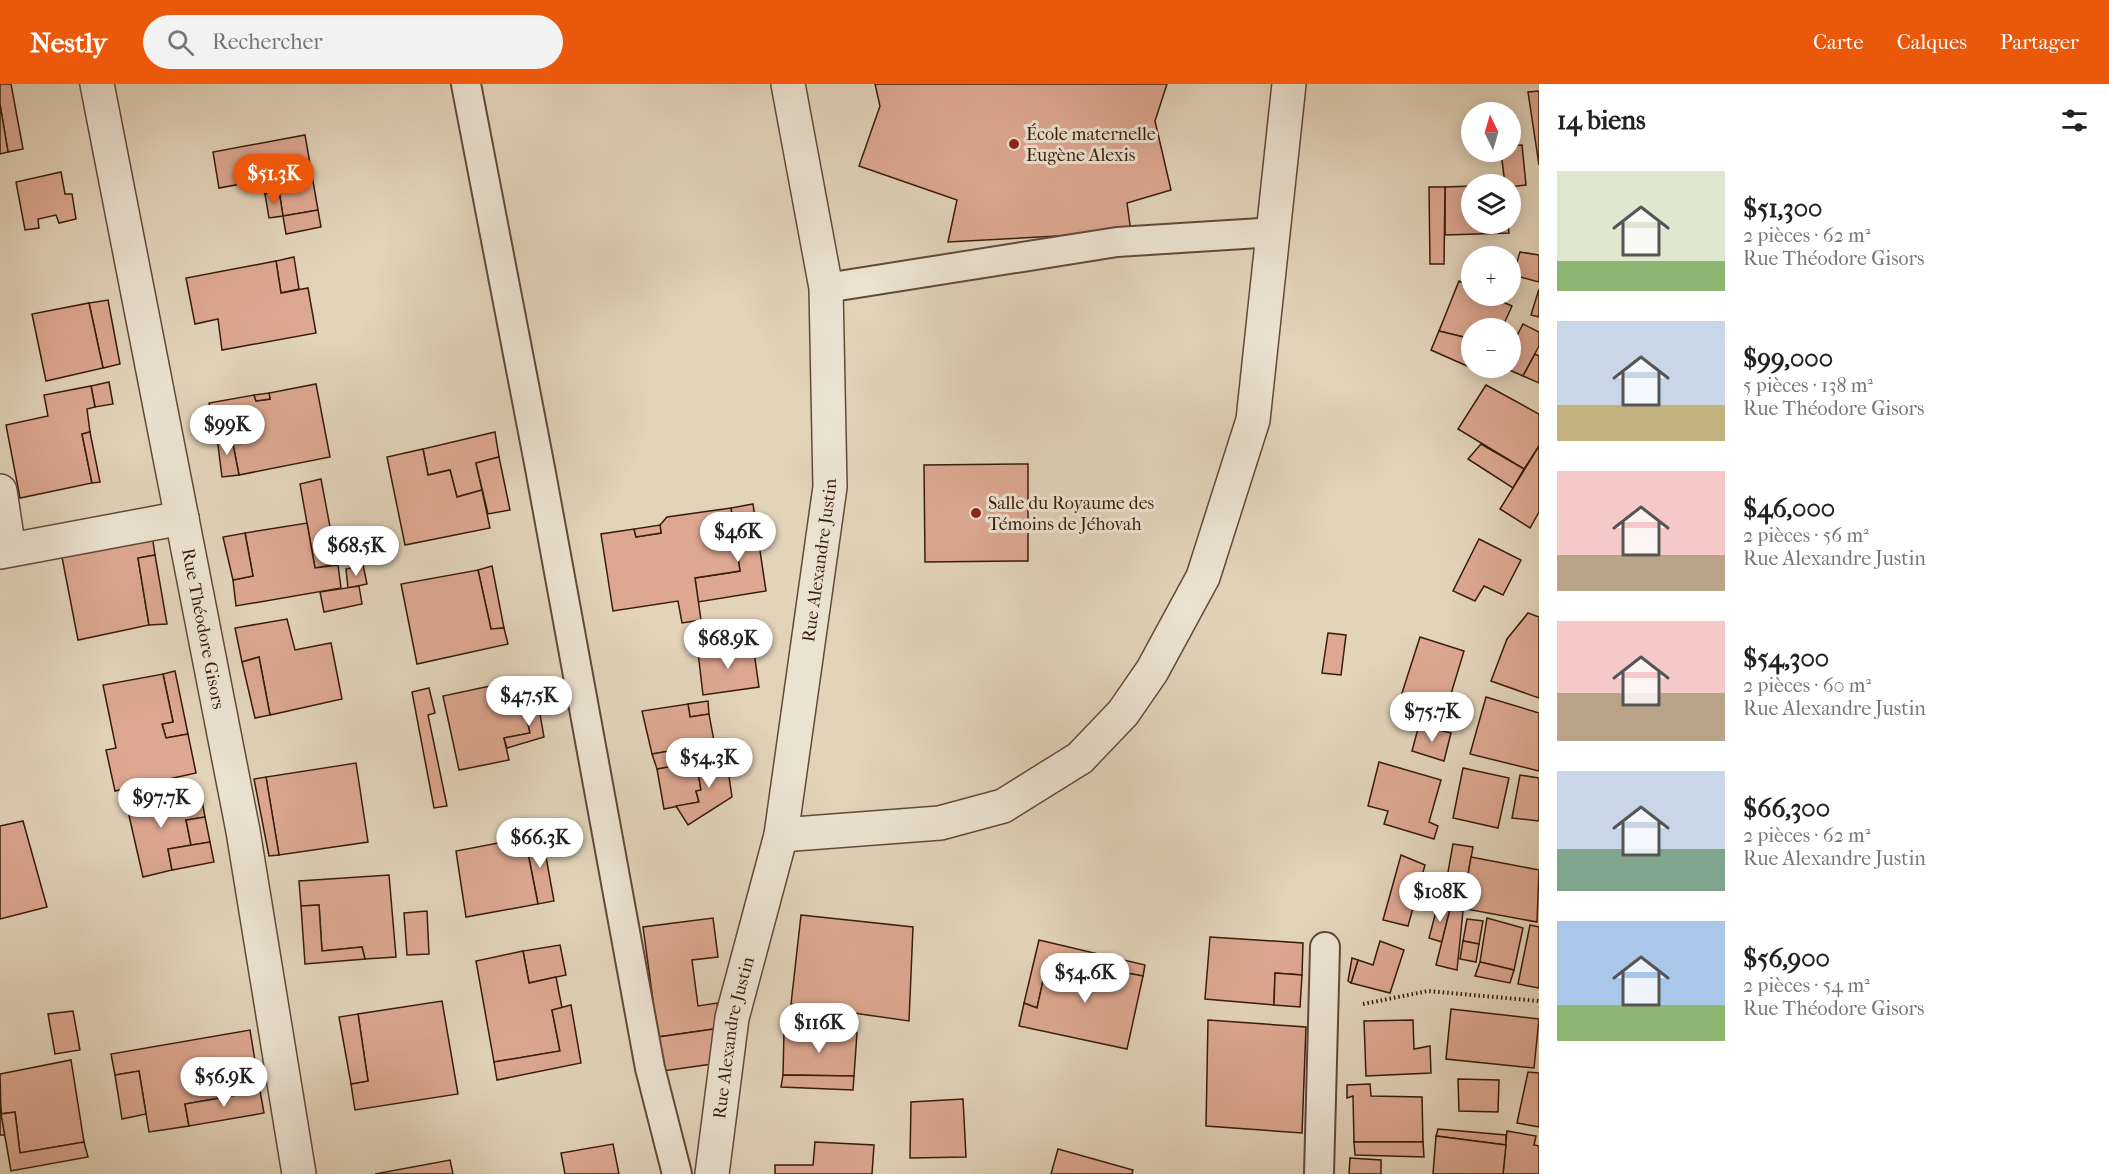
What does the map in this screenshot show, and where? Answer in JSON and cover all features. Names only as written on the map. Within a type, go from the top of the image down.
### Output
[{"type":"street","name":"Rue Théodore Gisors","points":[[97,84],[243,831],[299,1174]]},
{"type":"street","name":"Rue Alexandre Justin","points":[[712,1174],[732,1018],[781,835],[830,487],[826,288],[788,84]]},
{"type":"street","points":[[781,835],[940,823],[1003,806],[1080,758],[1123,713],[1152,671],[1203,577],[1253,420],[1275,232],[1289,84]]},
{"type":"street","points":[[0,491],[5,551],[182,518]]},
{"type":"lane","points":[[466,84],[540,468],[650,1068],[677,1174]]},
{"type":"lane","points":[[826,288],[1117,242],[1275,232]]},
{"type":"lane","points":[[1319,1174],[1325,948]]},
{"type":"path","points":[[1324,1011],[1428,991],[1539,1001]]},
{"type":"building","points":[[0,84],[11,84],[23,149],[8,152],[0,104]]},
{"type":"building","name":"École maternelle Eugène Alexis","points":[[875,84],[1167,84],[1155,121],[1171,190],[1127,203],[1131,232],[948,242],[957,200],[859,166],[880,106]]},
{"type":"building","points":[[1539,91],[1539,165],[1528,92]]},
{"type":"building","points":[[0,104],[8,152],[0,154]]},
{"type":"building","points":[[305,135],[318,210],[283,216],[279,191],[265,194],[262,180],[219,188],[213,152]]},
{"type":"building","points":[[1521,145],[1526,185],[1521,186],[1521,174],[1504,174],[1502,162],[1521,162]]},
{"type":"building","points":[[61,172],[65,194],[72,194],[76,219],[59,223],[56,215],[38,219],[39,228],[25,230],[16,182]]},
{"type":"building","points":[[1461,186],[1461,234],[1477,234],[1445,235],[1445,187]]},
{"type":"building","points":[[1429,187],[1445,187],[1444,264],[1430,264]]},
{"type":"building","points":[[279,191],[283,216],[269,218],[265,194]]},
{"type":"building","points":[[318,210],[321,227],[286,234],[283,216]]},
{"type":"building","points":[[1521,252],[1539,255],[1539,282],[1521,277]]},
{"type":"building","points":[[294,257],[299,289],[281,293],[276,261]]},
{"type":"building","points":[[276,261],[281,293],[308,288],[316,333],[222,350],[218,319],[195,324],[186,278]]},
{"type":"building","points":[[1459,281],[1461,282],[1461,306],[1512,306],[1507,318],[1461,318],[1461,336],[1439,331]]},
{"type":"building","points":[[1539,289],[1539,317],[1531,315]]},
{"type":"building","points":[[108,300],[120,364],[103,368],[89,303]]},
{"type":"building","points":[[89,303],[103,368],[46,381],[32,314]]},
{"type":"building","points":[[1523,324],[1539,332],[1539,346],[1523,376],[1521,375],[1521,328]]},
{"type":"building","points":[[1439,331],[1461,336],[1461,363],[1431,350]]},
{"type":"building","points":[[1535,354],[1539,356],[1539,383],[1523,376]]},
{"type":"building","points":[[109,382],[113,404],[95,407],[91,386]]},
{"type":"building","points":[[316,384],[330,457],[239,475],[231,434],[217,437],[209,403],[254,395],[256,401],[270,399],[269,393]]},
{"type":"building","points":[[1486,385],[1539,414],[1539,446],[1524,469],[1458,429]]},
{"type":"building","points":[[91,386],[95,407],[87,409],[90,432],[82,434],[92,483],[20,498],[6,425],[48,416],[44,395]]},
{"type":"building","points":[[269,393],[270,399],[256,401],[254,395]]},
{"type":"building","points":[[90,432],[100,482],[92,483],[82,434]]},
{"type":"building","points":[[495,432],[499,457],[476,463],[482,490],[457,497],[450,470],[428,475],[423,449]]},
{"type":"building","points":[[231,434],[239,475],[222,477],[217,437]]},
{"type":"building","points":[[1481,444],[1524,469],[1513,488],[1468,459]]},
{"type":"building","points":[[1539,446],[1539,512],[1530,528],[1500,509]]},
{"type":"building","points":[[423,449],[428,475],[450,470],[457,497],[482,490],[490,528],[405,545],[387,457]]},
{"type":"building","points":[[499,457],[510,510],[488,514],[476,463]]},
{"type":"building","name":"Salle du Royaume des Témoins de Jéhovah","points":[[1028,464],[1028,561],[925,562],[924,465]]},
{"type":"building","points":[[321,479],[337,564],[315,568],[300,484]]},
{"type":"building","points":[[753,504],[766,591],[698,602],[695,578],[740,571],[731,508]]},
{"type":"building","points":[[731,508],[740,571],[695,578],[701,620],[682,623],[678,601],[613,611],[601,534],[634,529],[636,537],[661,533],[660,525],[667,517]]},
{"type":"building","points":[[307,523],[315,568],[338,565],[341,588],[236,606],[233,580],[253,576],[245,533]]},
{"type":"building","points":[[660,525],[661,533],[636,537],[634,529]]},
{"type":"building","points":[[245,533],[253,576],[233,580],[223,537]]},
{"type":"building","points":[[152,535],[155,555],[138,558],[149,625],[78,640],[61,552]]},
{"type":"building","points":[[1479,539],[1521,560],[1503,595],[1484,586],[1475,601],[1453,591]]},
{"type":"building","points":[[155,555],[167,624],[149,625],[138,558]]},
{"type":"building","points":[[363,565],[367,584],[348,588],[346,569]]},
{"type":"building","points":[[492,566],[504,628],[491,629],[478,570]]},
{"type":"building","points":[[478,570],[491,629],[504,628],[508,644],[417,664],[401,584]]},
{"type":"building","points":[[359,586],[362,604],[324,612],[320,592]]},
{"type":"building","points":[[1528,613],[1539,617],[1539,698],[1491,681],[1507,639]]},
{"type":"building","points":[[287,619],[295,650],[331,643],[342,699],[270,715],[259,657],[242,662],[235,628]]},
{"type":"building","points":[[1328,633],[1346,635],[1341,675],[1322,673]]},
{"type":"building","points":[[1420,637],[1464,651],[1447,707],[1433,702],[1425,727],[1394,718]]},
{"type":"building","points":[[753,645],[759,687],[703,695],[698,652]]},
{"type":"building","points":[[259,657],[270,715],[255,718],[242,662]]},
{"type":"building","points":[[175,671],[188,734],[166,738],[162,724],[173,722],[163,674]]},
{"type":"building","points":[[163,674],[173,722],[162,724],[166,738],[188,734],[196,773],[115,791],[106,750],[116,748],[103,685]]},
{"type":"building","points":[[523,679],[529,705],[524,705],[530,733],[504,738],[509,760],[459,770],[443,696]]},
{"type":"building","points":[[429,688],[435,713],[428,715],[447,806],[434,808],[412,692]]},
{"type":"building","points":[[1486,697],[1539,713],[1539,771],[1470,754]]},
{"type":"building","points":[[708,701],[709,714],[690,717],[688,704]]},
{"type":"building","points":[[1433,702],[1447,707],[1440,729],[1425,727]]},
{"type":"building","points":[[538,703],[544,737],[507,748],[504,738],[530,733],[524,705]]},
{"type":"building","points":[[688,704],[690,717],[709,714],[717,757],[696,760],[701,790],[696,791],[699,802],[664,809],[657,769],[673,766],[669,751],[652,754],[642,711]]},
{"type":"building","points":[[1419,725],[1451,733],[1444,761],[1412,751]]},
{"type":"building","points":[[669,751],[673,766],[657,769],[652,754]]},
{"type":"building","points":[[726,756],[732,797],[688,825],[676,806],[699,802],[696,791],[701,790],[696,760]]},
{"type":"building","points":[[1379,762],[1441,780],[1429,822],[1438,826],[1434,839],[1384,824],[1388,811],[1368,806]]},
{"type":"building","points":[[356,763],[368,842],[279,855],[266,777]]},
{"type":"building","points":[[1463,768],[1509,778],[1498,828],[1453,818]]},
{"type":"building","points":[[1520,775],[1539,778],[1539,821],[1512,818]]},
{"type":"building","points":[[266,777],[279,855],[269,856],[254,779]]},
{"type":"building","points":[[156,792],[159,805],[201,795],[205,817],[186,820],[191,845],[168,849],[172,870],[143,877],[125,798]]},
{"type":"building","points":[[205,817],[210,842],[191,845],[186,820]]},
{"type":"building","points":[[23,821],[47,907],[0,919],[0,826]]},
{"type":"building","points":[[542,835],[554,901],[538,904],[525,838]]},
{"type":"building","points":[[525,838],[538,904],[466,917],[456,851]]},
{"type":"building","points":[[210,842],[214,862],[172,870],[168,849]]},
{"type":"building","points":[[1453,844],[1473,847],[1466,886],[1446,883]]},
{"type":"building","points":[[1401,855],[1425,865],[1408,926],[1383,920]]},
{"type":"building","points":[[1471,857],[1539,870],[1537,922],[1455,907],[1460,885],[1466,886]]},
{"type":"building","points":[[389,875],[396,957],[365,959],[362,947],[322,951],[319,905],[301,906],[299,881]]},
{"type":"building","points":[[1438,904],[1450,909],[1442,942],[1429,938]]},
{"type":"building","points":[[319,905],[322,951],[362,947],[365,959],[305,964],[301,906]]},
{"type":"building","points":[[1450,909],[1463,911],[1457,970],[1436,965]]},
{"type":"building","points":[[427,911],[429,954],[407,955],[404,913]]},
{"type":"building","points":[[801,915],[913,927],[909,1021],[791,1004]]},
{"type":"building","points":[[713,918],[718,957],[692,960],[698,1006],[717,1003],[720,1028],[658,1037],[643,927]]},
{"type":"building","points":[[1487,918],[1523,928],[1514,970],[1480,962]]},
{"type":"building","points":[[1467,919],[1483,921],[1479,944],[1463,941]]},
{"type":"building","points":[[1530,925],[1539,927],[1539,988],[1518,984]]},
{"type":"building","points":[[1210,937],[1303,943],[1302,975],[1275,973],[1274,1005],[1205,999]]},
{"type":"building","points":[[1039,940],[1145,965],[1143,976],[1048,958],[1037,1008],[1024,1003]]},
{"type":"building","points":[[1380,941],[1404,950],[1390,993],[1351,983],[1358,960],[1373,965]]},
{"type":"building","points":[[1463,941],[1479,944],[1476,962],[1460,959]]},
{"type":"building","points":[[560,945],[566,975],[529,983],[523,951]]},
{"type":"building","points":[[523,951],[529,983],[556,977],[562,1008],[552,1010],[560,1051],[494,1062],[476,961]]},
{"type":"building","points":[[1048,958],[1143,976],[1127,1049],[1019,1026],[1024,1003],[1037,1008]]},
{"type":"building","points":[[1352,958],[1358,960],[1351,983],[1348,981]]},
{"type":"building","points":[[1480,962],[1514,970],[1510,983],[1475,976]]},
{"type":"building","points":[[1275,973],[1302,975],[1300,1007],[1274,1005]]},
{"type":"building","points":[[442,1001],[458,1094],[355,1110],[351,1084],[368,1081],[358,1014]]},
{"type":"building","points":[[571,1005],[581,1063],[497,1080],[494,1062],[560,1051],[552,1010]]},
{"type":"building","points":[[1451,1009],[1539,1019],[1534,1068],[1446,1059]]},
{"type":"building","points":[[73,1011],[80,1050],[55,1054],[48,1014]]},
{"type":"building","points":[[358,1014],[368,1081],[351,1084],[339,1017]]},
{"type":"building","points":[[1208,1020],[1306,1027],[1302,1133],[1206,1126]]},
{"type":"building","points":[[1413,1020],[1414,1049],[1430,1046],[1431,1073],[1366,1076],[1364,1021]]},
{"type":"building","points":[[714,1029],[719,1063],[663,1071],[658,1037]]},
{"type":"building","points":[[250,1030],[260,1091],[185,1104],[189,1126],[149,1132],[139,1071],[115,1075],[111,1054]]},
{"type":"building","points":[[784,1031],[857,1033],[854,1076],[783,1075]]},
{"type":"building","points":[[71,1060],[84,1142],[20,1153],[15,1112],[1,1114],[0,1074]]},
{"type":"building","points":[[139,1071],[146,1114],[122,1119],[115,1075]]},
{"type":"building","points":[[1528,1072],[1539,1073],[1539,1127],[1517,1123]]},
{"type":"building","points":[[783,1075],[854,1076],[853,1090],[781,1087]]},
{"type":"building","points":[[1458,1079],[1499,1080],[1498,1112],[1459,1111]]},
{"type":"building","points":[[1370,1084],[1371,1096],[1422,1097],[1423,1142],[1354,1142],[1353,1096],[1347,1098],[1347,1085]]},
{"type":"building","points":[[260,1091],[264,1113],[189,1126],[185,1104]]},
{"type":"building","points":[[963,1099],[966,1157],[910,1158],[911,1102]]},
{"type":"building","points":[[0,1103],[5,1135],[0,1135]]},
{"type":"building","points":[[15,1112],[20,1153],[84,1142],[88,1157],[11,1171],[1,1114]]},
{"type":"building","points":[[1438,1129],[1506,1135],[1506,1145],[1436,1136]]},
{"type":"building","points":[[1507,1131],[1536,1136],[1534,1145],[1539,1146],[1539,1174],[1503,1174]]},
{"type":"building","points":[[1436,1136],[1506,1145],[1503,1174],[1433,1174]]},
{"type":"building","points":[[815,1142],[874,1145],[872,1174],[775,1174],[775,1165],[813,1165]]},
{"type":"building","points":[[1354,1142],[1423,1142],[1424,1157],[1355,1155]]},
{"type":"building","points":[[613,1144],[619,1174],[565,1174],[561,1153]]},
{"type":"building","points":[[1058,1149],[1133,1170],[1132,1174],[1051,1174]]},
{"type":"building","points":[[1350,1158],[1381,1160],[1381,1174],[1349,1174]]},
{"type":"building","points":[[450,1160],[453,1174],[375,1174]]},
{"type":"place","name":"École maternelle Eugène Alexis","points":[[1014,144]]},
{"type":"place","name":"Salle du Royaume des Témoins de Jéhovah","points":[[976,513]]}]
